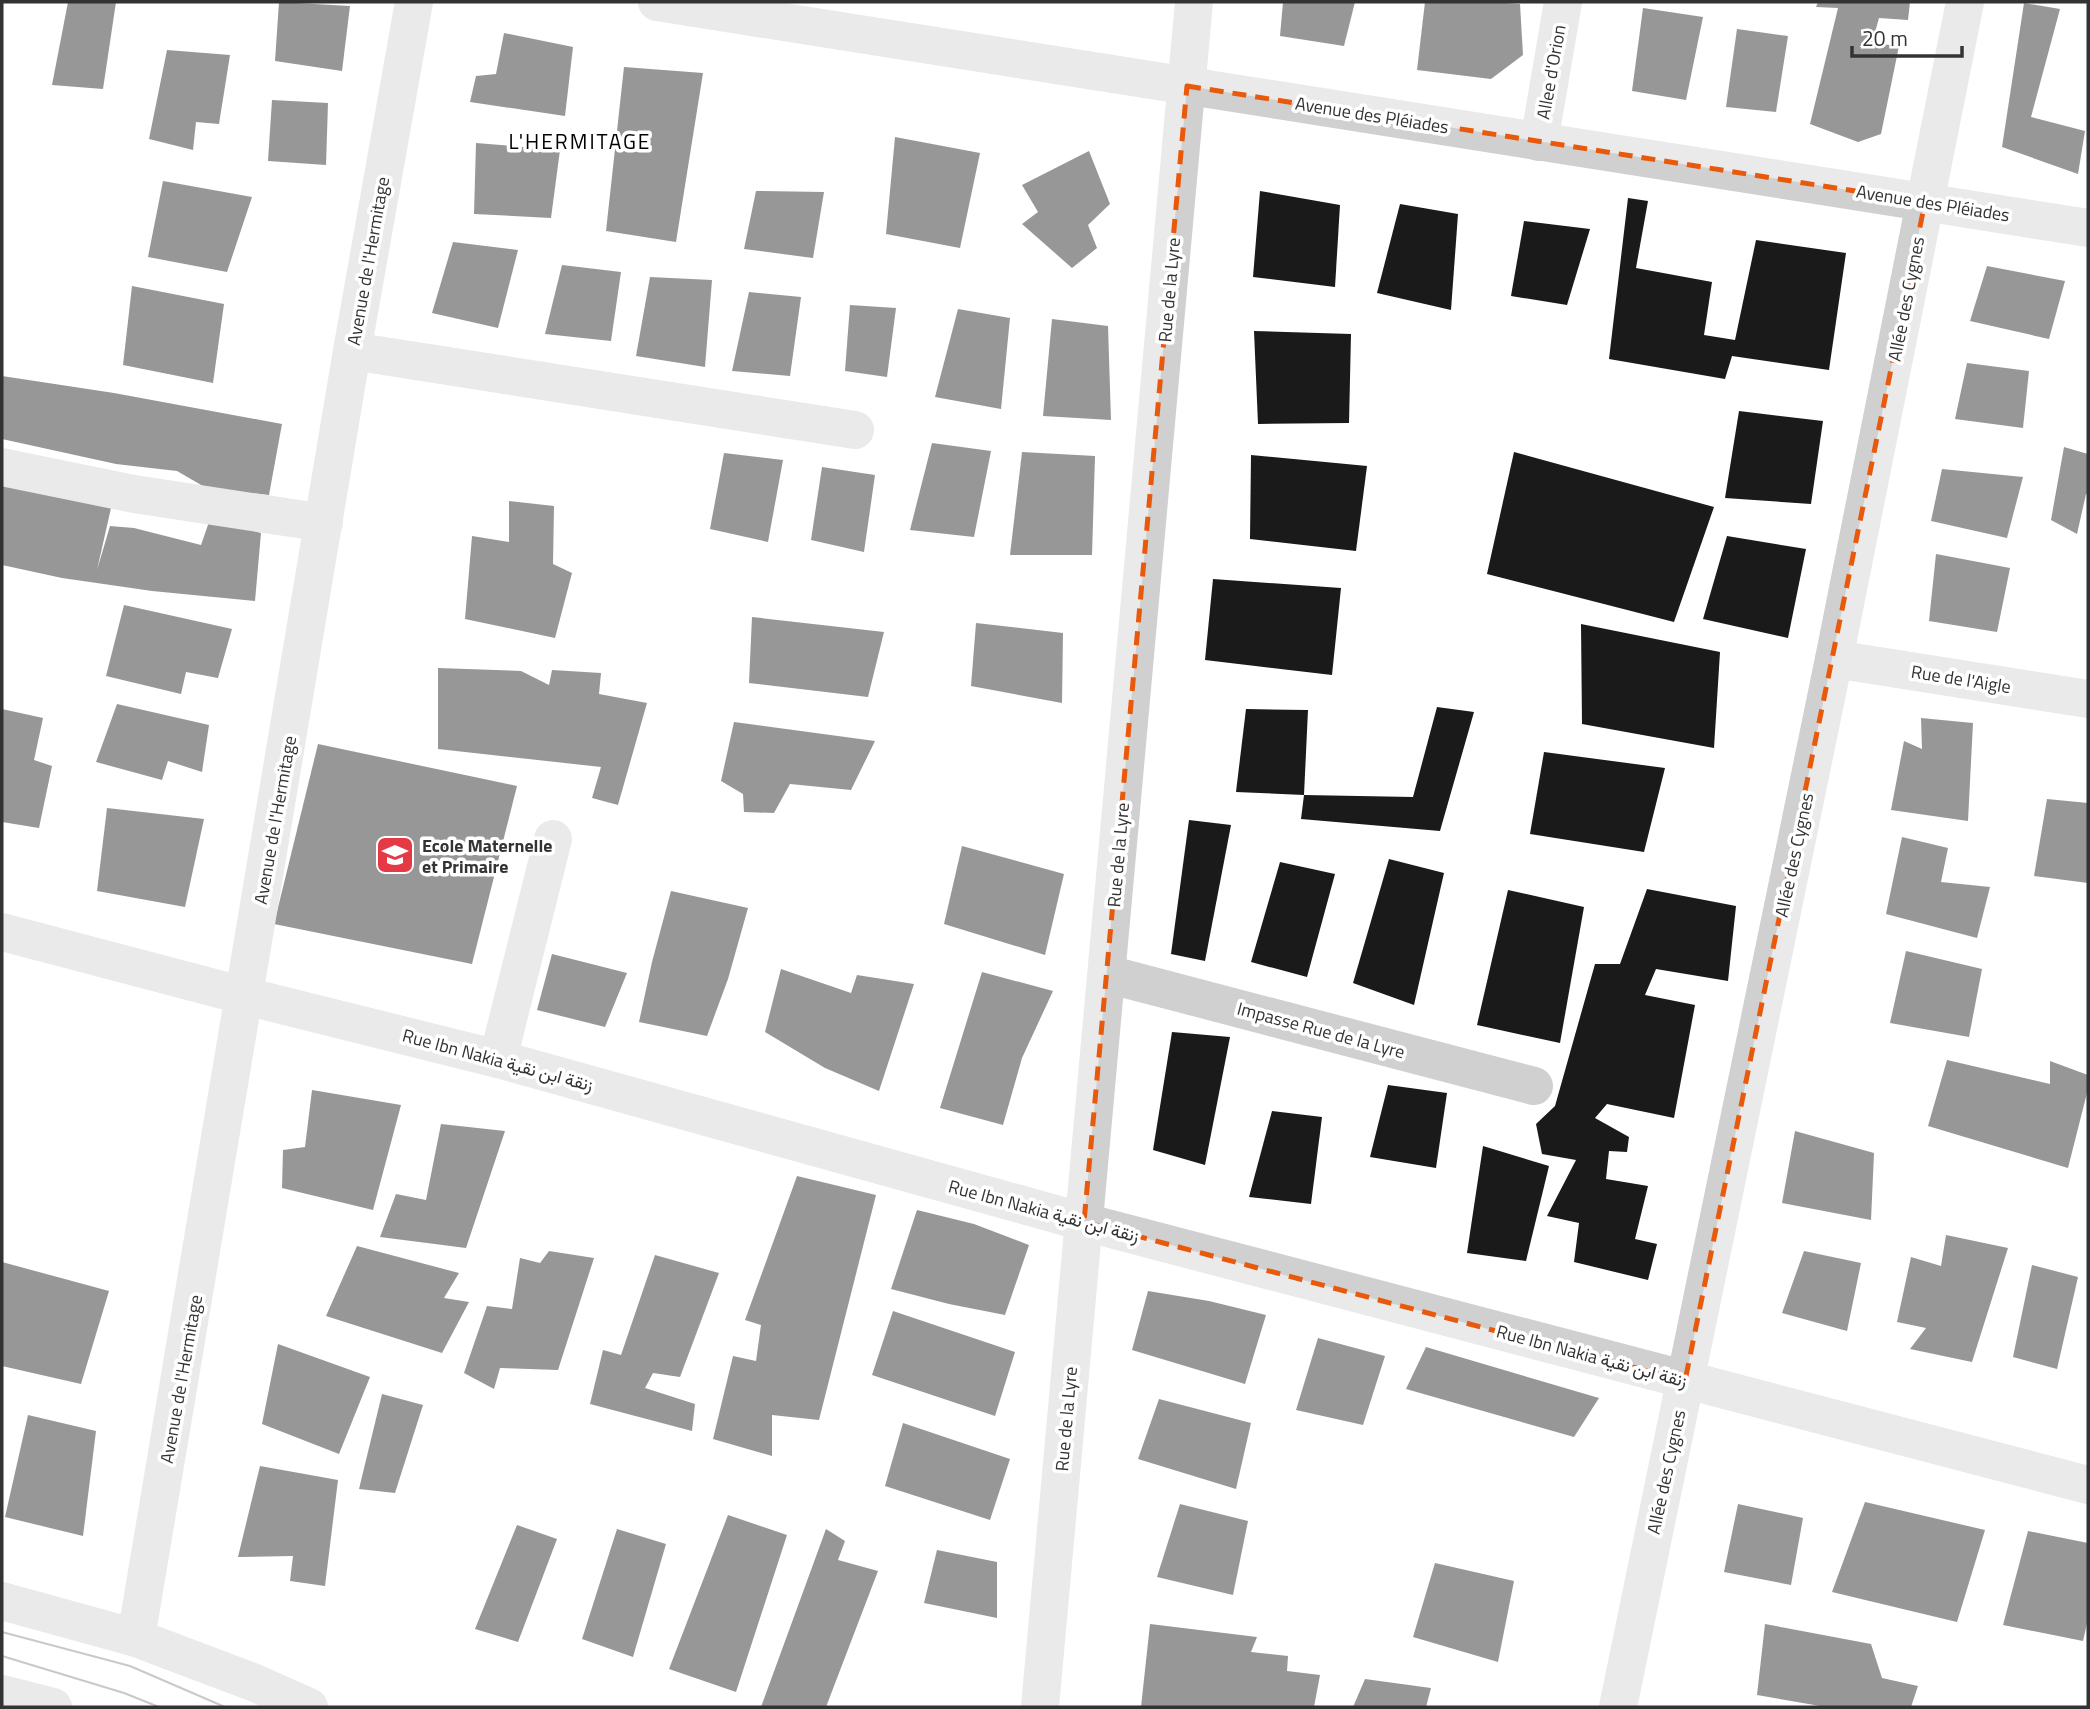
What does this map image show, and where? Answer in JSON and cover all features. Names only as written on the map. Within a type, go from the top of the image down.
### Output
[{"type":"street","name":"Avenue de l'Hermitage","points":[[136,1638],[352,351],[414,2]]},
{"type":"street","name":"Avenue des Pléiades","points":[[657,2],[803,13],[1187,86],[2088,228]]},
{"type":"street","name":"Rue de la Lyre","points":[[1040,1707],[1194,2]]},
{"type":"street","name":"Allee d'Orion","points":[[1539,142],[1563,2]]},
{"type":"street","name":"Allée des Cygnes","points":[[1618,1707],[1834,659],[1965,2]]},
{"type":"street","points":[[352,351],[855,430]]},
{"type":"street","points":[[2,467],[134,494],[324,523]]},
{"type":"street","name":"Rue de l'Aigle","points":[[1834,659],[2088,699]]},
{"type":"street","points":[[498,1059],[553,839]]},
{"type":"street","name":"Rue Ibn Nakia زنقة ابن نقية","points":[[2,932],[498,1059],[1084,1222],[2088,1485]]},
{"type":"street","name":"Impasse Rue de la Lyre","points":[[1107,974],[1534,1086]]},
{"type":"street","points":[[2,1601],[136,1638],[255,1683],[309,1707]]},
{"type":"street","points":[[6,1699],[53,1707]]},
{"type":"highlighted area","points":[[1187,86],[1925,202],[1685,1381],[1084,1222]]},
{"type":"building","points":[[68,2],[116,2],[103,89],[52,85]]},
{"type":"building","points":[[279,2],[350,6],[342,71],[275,61]]},
{"type":"building","points":[[1283,2],[1355,2],[1344,46],[1280,36]]},
{"type":"building","points":[[1425,2],[1520,4],[1523,55],[1491,79],[1417,70]]},
{"type":"building","points":[[1818,2],[1910,2],[1908,20],[1879,18],[1872,43],[1899,46],[1881,134],[1858,142],[1810,124],[1838,8],[1816,7]]},
{"type":"building","points":[[2024,3],[2060,9],[2031,117],[2085,131],[2078,174],[2002,147]]},
{"type":"building","points":[[1643,8],[1703,17],[1686,100],[1632,91]]},
{"type":"building","points":[[1737,29],[1788,36],[1776,112],[1726,107]]},
{"type":"building","points":[[504,33],[573,47],[565,116],[470,102],[476,76],[496,74]]},
{"type":"building","points":[[167,50],[230,55],[219,124],[196,122],[193,150],[149,139]]},
{"type":"building","points":[[624,67],[703,73],[676,242],[606,231]]},
{"type":"building","points":[[272,100],[328,103],[326,165],[268,161]]},
{"type":"building","points":[[895,137],[980,153],[960,248],[886,234]]},
{"type":"building","points":[[476,143],[560,150],[551,218],[474,214]]},
{"type":"building","points":[[1089,151],[1110,204],[1088,225],[1097,248],[1072,268],[1022,224],[1038,212],[1022,185]]},
{"type":"building","points":[[163,181],[252,197],[227,272],[148,257]]},
{"type":"building","points":[[756,191],[824,192],[813,258],[744,249]]},
{"type":"building","points":[[1260,191],[1340,205],[1335,287],[1253,277]]},
{"type":"building","points":[[1628,198],[1648,201],[1636,268],[1712,282],[1704,335],[1735,340],[1756,240],[1846,253],[1829,370],[1732,356],[1725,379],[1609,359]]},
{"type":"building","points":[[1400,204],[1458,214],[1451,310],[1377,293]]},
{"type":"building","points":[[1524,221],[1590,229],[1567,305],[1511,296]]},
{"type":"building","points":[[453,242],[518,250],[498,328],[432,313]]},
{"type":"building","points":[[562,265],[621,272],[611,341],[545,334]]},
{"type":"building","points":[[1987,266],[2065,281],[2049,339],[1970,321]]},
{"type":"building","points":[[650,277],[712,280],[705,367],[636,356]]},
{"type":"building","points":[[132,286],[224,304],[213,383],[123,365]]},
{"type":"building","points":[[749,292],[801,297],[790,376],[732,371]]},
{"type":"building","points":[[850,305],[896,308],[887,377],[845,371]]},
{"type":"building","points":[[958,309],[1010,318],[1001,409],[935,397]]},
{"type":"building","points":[[1052,319],[1108,326],[1111,420],[1043,416]]},
{"type":"building","points":[[1254,331],[1351,334],[1349,423],[1258,424]]},
{"type":"building","points":[[1967,363],[2029,371],[2023,428],[1955,419]]},
{"type":"building","points":[[2,376],[114,393],[282,424],[269,495],[208,489],[177,471],[116,464],[2,439]]},
{"type":"building","points":[[1739,411],[1823,421],[1811,504],[1725,498]]},
{"type":"building","points":[[932,443],[991,451],[974,537],[910,530]]},
{"type":"building","points":[[2064,447],[2088,454],[2088,494],[2077,534],[2051,520]]},
{"type":"building","points":[[1022,452],[1095,456],[1092,555],[1010,555]]},
{"type":"building","points":[[1514,452],[1714,507],[1674,622],[1487,574]]},
{"type":"building","points":[[724,453],[783,460],[768,542],[710,529]]},
{"type":"building","points":[[1251,455],[1367,466],[1356,551],[1250,539]]},
{"type":"building","points":[[822,467],[875,475],[864,552],[811,540]]},
{"type":"building","points":[[1942,469],[2023,477],[2007,538],[1931,521]]},
{"type":"building","points":[[2,480],[111,508],[97,570],[110,526],[134,528],[201,545],[210,519],[261,533],[255,601],[152,591],[62,578],[2,565]]},
{"type":"building","points":[[509,501],[554,506],[553,564],[572,573],[555,638],[465,619],[472,536],[509,542]]},
{"type":"building","points":[[1727,536],[1806,549],[1788,638],[1703,619]]},
{"type":"building","points":[[1936,554],[2010,568],[1997,632],[1929,621]]},
{"type":"building","points":[[1213,579],[1341,588],[1332,675],[1205,660]]},
{"type":"building","points":[[124,605],[232,629],[218,678],[186,672],[181,694],[106,676]]},
{"type":"building","points":[[752,617],[884,632],[868,697],[749,683]]},
{"type":"building","points":[[976,623],[1063,633],[1062,703],[971,686]]},
{"type":"building","points":[[1581,624],[1720,652],[1714,748],[1582,724]]},
{"type":"building","points":[[438,668],[521,671],[549,685],[552,670],[601,673],[599,694],[647,703],[618,805],[592,798],[601,767],[438,749]]},
{"type":"building","points":[[117,704],[209,725],[202,772],[168,761],[162,780],[96,762]]},
{"type":"building","points":[[1437,707],[1474,712],[1440,831],[1301,819],[1304,795],[1413,797]]},
{"type":"building","points":[[2,709],[43,718],[34,760],[52,766],[39,828],[2,822]]},
{"type":"building","points":[[1246,709],[1308,710],[1304,795],[1236,792]]},
{"type":"building","points":[[1921,718],[1973,723],[1968,821],[1891,810],[1904,741],[1922,749]]},
{"type":"building","points":[[734,722],[875,741],[851,790],[790,784],[774,813],[744,812],[743,794],[721,781]]},
{"type":"building","name":"Ecole Maternelle et Primaire","points":[[318,744],[517,786],[472,964],[274,924]]},
{"type":"building","points":[[1544,752],[1665,768],[1644,852],[1530,834]]},
{"type":"building","points":[[2047,799],[2088,803],[2088,883],[2034,876]]},
{"type":"building","points":[[107,808],[204,819],[185,907],[97,891]]},
{"type":"building","points":[[1189,820],[1231,825],[1205,961],[1171,954]]},
{"type":"building","points":[[1902,837],[1948,848],[1941,882],[1990,887],[1977,938],[1886,914]]},
{"type":"building","points":[[962,846],[1064,874],[1045,955],[944,924]]},
{"type":"building","points":[[1389,859],[1444,873],[1414,1005],[1353,983]]},
{"type":"building","points":[[1280,862],[1335,874],[1307,977],[1251,962]]},
{"type":"building","points":[[1647,889],[1736,906],[1728,981],[1656,969],[1645,995],[1695,1005],[1674,1118],[1607,1104],[1595,1118],[1629,1137],[1627,1152],[1609,1151],[1606,1179],[1648,1186],[1635,1239],[1657,1244],[1648,1280],[1574,1262],[1579,1223],[1547,1216],[1576,1160],[1542,1154],[1536,1124],[1555,1106],[1595,964],[1620,964]]},
{"type":"building","points":[[1508,890],[1584,907],[1560,1043],[1477,1025]]},
{"type":"building","points":[[671,891],[748,908],[728,979],[707,1036],[639,1022]]},
{"type":"building","points":[[1906,951],[1982,969],[1969,1037],[1890,1023]]},
{"type":"building","points":[[552,954],[627,973],[605,1027],[537,1010]]},
{"type":"building","points":[[781,969],[851,993],[857,975],[914,984],[879,1091],[825,1068],[765,1032]]},
{"type":"building","points":[[982,972],[1053,991],[1022,1058],[1003,1125],[940,1108]]},
{"type":"building","points":[[1172,1032],[1230,1037],[1205,1165],[1153,1150]]},
{"type":"building","points":[[1947,1060],[2050,1084],[2050,1061],[2088,1075],[2088,1089],[2068,1168],[1928,1126]]},
{"type":"building","points":[[1388,1085],[1447,1093],[1436,1168],[1370,1157]]},
{"type":"building","points":[[312,1090],[401,1105],[373,1210],[282,1188],[283,1150],[305,1147]]},
{"type":"building","points":[[1272,1111],[1322,1117],[1311,1204],[1249,1197]]},
{"type":"building","points":[[441,1124],[505,1131],[466,1248],[380,1237],[396,1194],[426,1200]]},
{"type":"building","points":[[1795,1131],[1874,1153],[1871,1220],[1782,1203]]},
{"type":"building","points":[[1483,1146],[1549,1166],[1526,1261],[1467,1253]]},
{"type":"building","points":[[797,1176],[876,1195],[819,1420],[772,1415],[772,1456],[713,1439],[733,1356],[756,1361],[761,1325],[745,1320]]},
{"type":"building","points":[[917,1210],[974,1224],[1029,1245],[1005,1315],[891,1289]]},
{"type":"building","points":[[1946,1235],[2008,1248],[1972,1362],[1910,1349],[1926,1328],[1897,1322],[1911,1257],[1941,1266]]},
{"type":"building","points":[[357,1246],[459,1273],[444,1298],[469,1302],[442,1353],[326,1316]]},
{"type":"building","points":[[549,1251],[594,1258],[558,1370],[500,1368],[494,1389],[464,1373],[487,1306],[512,1309],[520,1258],[540,1263]]},
{"type":"building","points":[[1804,1251],[1861,1263],[1847,1331],[1782,1313]]},
{"type":"building","points":[[655,1255],[719,1273],[680,1377],[653,1373],[645,1388],[695,1404],[692,1431],[590,1404],[603,1350],[621,1355]]},
{"type":"building","points":[[2,1262],[109,1291],[81,1384],[2,1366]]},
{"type":"building","points":[[2032,1265],[2078,1277],[2057,1369],[2013,1357]]},
{"type":"building","points":[[1148,1291],[1209,1301],[1266,1315],[1245,1384],[1132,1350]]},
{"type":"building","points":[[893,1311],[1015,1352],[995,1416],[872,1375]]},
{"type":"building","points":[[1318,1338],[1385,1356],[1363,1425],[1296,1410]]},
{"type":"building","points":[[278,1344],[370,1377],[339,1454],[262,1424]]},
{"type":"building","points":[[1426,1347],[1599,1398],[1574,1437],[1406,1389]]},
{"type":"building","points":[[382,1394],[423,1405],[395,1493],[359,1489]]},
{"type":"building","points":[[1159,1399],[1251,1423],[1236,1489],[1138,1459]]},
{"type":"building","points":[[28,1415],[96,1431],[83,1536],[5,1517]]},
{"type":"building","points":[[903,1423],[1010,1459],[990,1520],[885,1486]]},
{"type":"building","points":[[260,1466],[338,1480],[325,1586],[290,1581],[293,1556],[238,1557]]},
{"type":"building","points":[[1865,1502],[1985,1530],[1957,1622],[1832,1592]]},
{"type":"building","points":[[1180,1504],[1248,1521],[1233,1595],[1157,1577]]},
{"type":"building","points":[[1738,1504],[1803,1518],[1791,1585],[1724,1572]]},
{"type":"building","points":[[728,1515],[787,1535],[736,1692],[669,1669]]},
{"type":"building","points":[[517,1525],[557,1539],[518,1642],[475,1629]]},
{"type":"building","points":[[617,1529],[666,1544],[633,1657],[582,1639]]},
{"type":"building","points":[[826,1529],[845,1541],[838,1560],[878,1571],[826,1707],[761,1707]]},
{"type":"building","points":[[2028,1531],[2088,1543],[2088,1619],[2083,1641],[2003,1625]]},
{"type":"building","points":[[937,1550],[997,1562],[997,1618],[924,1603]]},
{"type":"building","points":[[1435,1563],[1514,1581],[1498,1662],[1413,1637]]},
{"type":"building","points":[[1150,1624],[1257,1637],[1251,1652],[1288,1656],[1287,1671],[1320,1675],[1314,1707],[1141,1707]]},
{"type":"building","points":[[1765,1624],[1871,1644],[1882,1678],[1918,1686],[1911,1707],[1826,1707],[1757,1695]]},
{"type":"building","points":[[1365,1679],[1431,1688],[1426,1707],[1353,1707]]},
{"type":"tram line","points":[[2,1632],[130,1666],[225,1707]]},
{"type":"tram line","points":[[2,1656],[124,1693],[159,1707]]},
{"type":"place","name":"Ecole Maternelle et Primaire","points":[[395,855]]},
{"type":"district","name":"L'HERMITAGE","points":[[580,141]]}]
